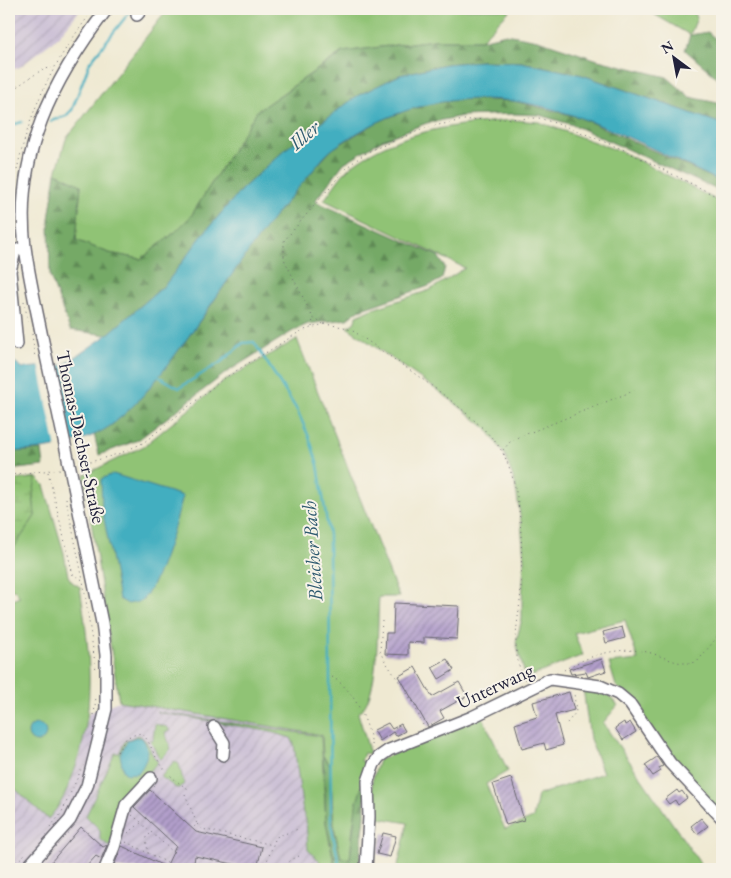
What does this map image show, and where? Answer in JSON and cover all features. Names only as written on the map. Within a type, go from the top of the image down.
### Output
[{"type":"street","name":"Thomas-Dachser-Straße","points":[[26,869],[70,820],[87,786],[106,709],[106,655],[102,623],[72,482],[36,336],[25,247],[25,191],[30,156],[42,117],[60,77],[82,41],[107,9]]},
{"type":"street","points":[[17,344],[10,271],[15,251],[25,247]]},
{"type":"street","name":"Unterwang","points":[[378,758],[428,734],[472,717],[550,679],[571,680],[600,686],[618,694],[630,704],[670,762],[722,818]]},
{"type":"street","points":[[214,727],[224,743],[223,755]]},
{"type":"street","points":[[366,869],[369,817],[368,782],[378,758]]},
{"type":"street","points":[[105,869],[126,805],[151,778]]},
{"type":"path","points":[[9,92],[43,69],[53,68],[90,16]]},
{"type":"path","points":[[312,327],[313,318],[284,259],[284,241],[347,168],[367,152],[428,127],[464,120],[538,118],[573,129],[624,150],[722,199]]},
{"type":"path","points":[[313,318],[324,324],[344,327],[371,344],[485,430],[504,456]]},
{"type":"path","points":[[74,466],[122,453],[143,444],[223,379],[300,331],[324,324]]},
{"type":"path","points":[[35,358],[36,336]]},
{"type":"path","points":[[530,689],[520,671],[515,654],[521,602],[522,559],[513,483],[503,450],[519,437],[638,389]]},
{"type":"path","points":[[9,475],[48,472],[65,468]]},
{"type":"path","points":[[48,472],[73,575],[83,580],[97,677]]},
{"type":"path","points":[[382,621],[380,651],[412,702],[428,734]]},
{"type":"path","points":[[564,671],[577,662],[630,649],[651,653],[672,662],[685,664],[696,662],[722,631]]},
{"type":"path","points":[[332,677],[346,688],[357,705],[378,758]]},
{"type":"path","points":[[567,723],[576,712],[577,706],[571,680]]},
{"type":"path","points":[[92,723],[96,696]]},
{"type":"path","points":[[117,752],[127,737],[141,733],[148,740],[155,756],[170,776],[190,790]]},
{"type":"path","points":[[49,828],[61,814],[82,767]]},
{"type":"path","points":[[185,794],[196,824],[202,828],[272,845]]},
{"type":"path","points":[[127,834],[141,823],[173,852]]},
{"type":"path","points":[[192,828],[196,824]]},
{"type":"path","points":[[264,869],[276,837],[298,829]]},
{"type":"path","points":[[146,858],[148,853],[146,838],[152,832]]},
{"type":"path","points":[[120,839],[168,863]]},
{"type":"path","points":[[9,869],[25,855]]},
{"type":"path","points":[[283,869],[291,860],[301,855]]},
{"type":"shaded area","points":[[9,9],[81,9],[57,38],[20,67],[9,71]]},
{"type":"shaded area","points":[[119,701],[322,735],[326,823],[336,869],[9,869],[9,783],[48,819],[79,760],[89,713]]},
{"type":"green space","points":[[168,9],[511,9],[481,40],[434,40],[342,52],[257,111],[191,216],[174,233],[141,259],[109,253],[76,240],[81,185],[56,173],[66,139]]},
{"type":"green space","points":[[645,9],[693,9],[697,18],[690,35]]},
{"type":"green space","points":[[708,32],[722,45],[722,82],[685,50],[690,35]]},
{"type":"green space","points":[[506,34],[538,40],[598,60],[667,77],[690,97],[722,104],[722,124],[582,75],[521,62],[481,61],[446,64],[400,75],[357,96],[287,148],[242,189],[204,233],[165,285],[107,335],[70,330],[50,276],[49,219],[56,173],[81,185],[76,240],[109,253],[141,259],[174,233],[191,216],[257,111],[343,52],[434,40],[481,40]]},
{"type":"green space","points":[[462,99],[514,101],[579,117],[722,182],[722,192],[573,125],[539,115],[463,116],[427,123],[382,140],[344,163],[315,201],[438,256],[445,267],[442,279],[429,286],[359,310],[347,319],[308,324],[293,331],[227,372],[138,440],[99,455],[94,434],[113,424],[148,390],[205,314],[255,240],[332,149],[377,122],[422,104]]},
{"type":"green space","points":[[514,120],[539,122],[622,152],[722,203],[722,814],[667,756],[628,696],[616,686],[609,663],[638,660],[625,620],[574,633],[583,655],[529,677],[525,676],[516,642],[522,619],[524,559],[521,522],[515,483],[505,455],[486,428],[451,400],[347,327],[354,323],[357,316],[367,311],[430,290],[465,268],[324,200],[343,175],[350,167],[368,155],[408,137],[449,127]]},
{"type":"green space","points":[[297,339],[399,597],[379,597],[374,678],[365,706],[358,713],[370,754],[364,753],[361,761],[368,763],[353,825],[350,859],[341,858],[334,827],[330,765],[323,756],[322,735],[119,701],[84,475],[144,446],[224,381]]},
{"type":"green space","points":[[42,450],[44,466],[9,470],[9,452]]},
{"type":"green space","points":[[36,477],[44,485],[64,553],[68,576],[72,582],[80,587],[89,683],[85,730],[80,753],[65,795],[48,819],[9,783],[9,601],[20,597],[14,589],[9,590],[9,555],[35,516],[33,495]]},
{"type":"green space","points":[[36,477],[33,495],[35,516],[9,555],[9,481]]},
{"type":"green space","points":[[583,688],[604,692],[618,705],[603,723],[704,869],[397,869],[408,823],[373,817],[372,781],[379,760],[482,716],[508,771],[486,784],[505,829],[533,818],[538,795],[603,773],[590,739]]},
{"type":"green space","points":[[157,712],[321,736],[326,823],[335,869],[323,869],[317,864],[320,861],[308,850],[306,819],[303,813],[294,744],[291,738],[267,731]]},
{"type":"green space","points":[[155,724],[167,727],[170,730],[165,732],[171,749],[160,760],[150,740],[153,740]]},
{"type":"green space","points":[[137,735],[144,739],[158,762],[134,788],[127,787],[118,797],[120,806],[110,847],[100,839],[100,830],[86,816],[115,753],[119,753],[125,741]]},
{"type":"green space","points":[[323,756],[330,765],[334,827],[341,858],[350,859],[356,805],[365,777],[365,816],[359,869],[336,869],[326,823]]},
{"type":"green space","points":[[174,761],[179,764],[184,784],[180,788],[176,788],[161,777]]},
{"type":"water","points":[[481,61],[521,62],[582,75],[722,124],[722,182],[620,134],[566,113],[540,106],[513,101],[464,99],[441,102],[397,114],[355,134],[330,151],[322,159],[258,239],[144,395],[114,423],[91,437],[64,445],[9,452],[9,358],[23,368],[64,365],[107,335],[165,285],[204,233],[242,189],[287,148],[357,96],[400,75],[446,64]]},
{"type":"water","points":[[113,474],[183,496],[167,550],[155,579],[143,599],[128,604],[119,599],[102,508],[101,479]]},
{"type":"water","points":[[37,724],[43,727],[46,733],[43,739],[37,742],[31,739],[28,733],[31,727]]},
{"type":"water","points":[[136,737],[142,738],[145,742],[147,756],[138,773],[127,774],[123,771],[120,754],[128,740]]},
{"type":"pier","points":[[55,364],[73,446],[56,449],[39,365]]},
{"type":"building","points":[[394,603],[459,606],[457,639],[424,637],[424,643],[408,642],[408,655],[385,654],[386,633],[393,633]]},
{"type":"building","points":[[622,627],[625,638],[606,643],[603,632]]},
{"type":"building","points":[[447,659],[454,670],[439,679],[432,667]]},
{"type":"building","points":[[602,659],[606,671],[588,677],[586,672],[571,674],[569,669]]},
{"type":"building","points":[[415,667],[432,697],[459,682],[467,696],[440,711],[444,718],[428,727],[399,676]]},
{"type":"building","points":[[569,692],[574,710],[555,715],[563,745],[546,750],[544,743],[522,749],[515,724],[537,717],[533,702]]},
{"type":"building","points":[[624,722],[625,725],[630,722],[636,732],[623,740],[615,728]]},
{"type":"building","points":[[388,723],[392,729],[401,724],[405,731],[396,736],[393,732],[380,741],[374,730]]},
{"type":"building","points":[[657,757],[663,766],[659,768],[661,771],[653,776],[645,765]]},
{"type":"building","points":[[511,778],[524,820],[506,825],[493,784]]},
{"type":"building","points":[[150,790],[196,832],[262,847],[257,869],[195,856],[193,869],[113,868],[122,846],[166,867],[176,846],[134,807]]},
{"type":"building","points":[[677,790],[679,793],[682,791],[687,798],[678,805],[675,800],[669,804],[665,799]]},
{"type":"building","points":[[701,818],[708,826],[697,834],[691,826]]},
{"type":"building","points":[[81,827],[103,847],[107,845],[101,859],[96,856],[84,869],[45,869]]},
{"type":"building","points":[[383,833],[396,836],[390,857],[377,854]]},
{"type":"waterway","points":[[51,121],[66,116],[72,110],[90,62],[132,9]]},
{"type":"waterway","points":[[9,126],[22,122]]},
{"type":"waterway","name":"Bleicher Bach","points":[[156,375],[179,388],[221,362],[243,343],[254,342],[297,410],[309,437],[318,465],[329,535],[331,825],[340,869]]},
{"type":"water label","name":"Iller","points":[[304,135]]}]
